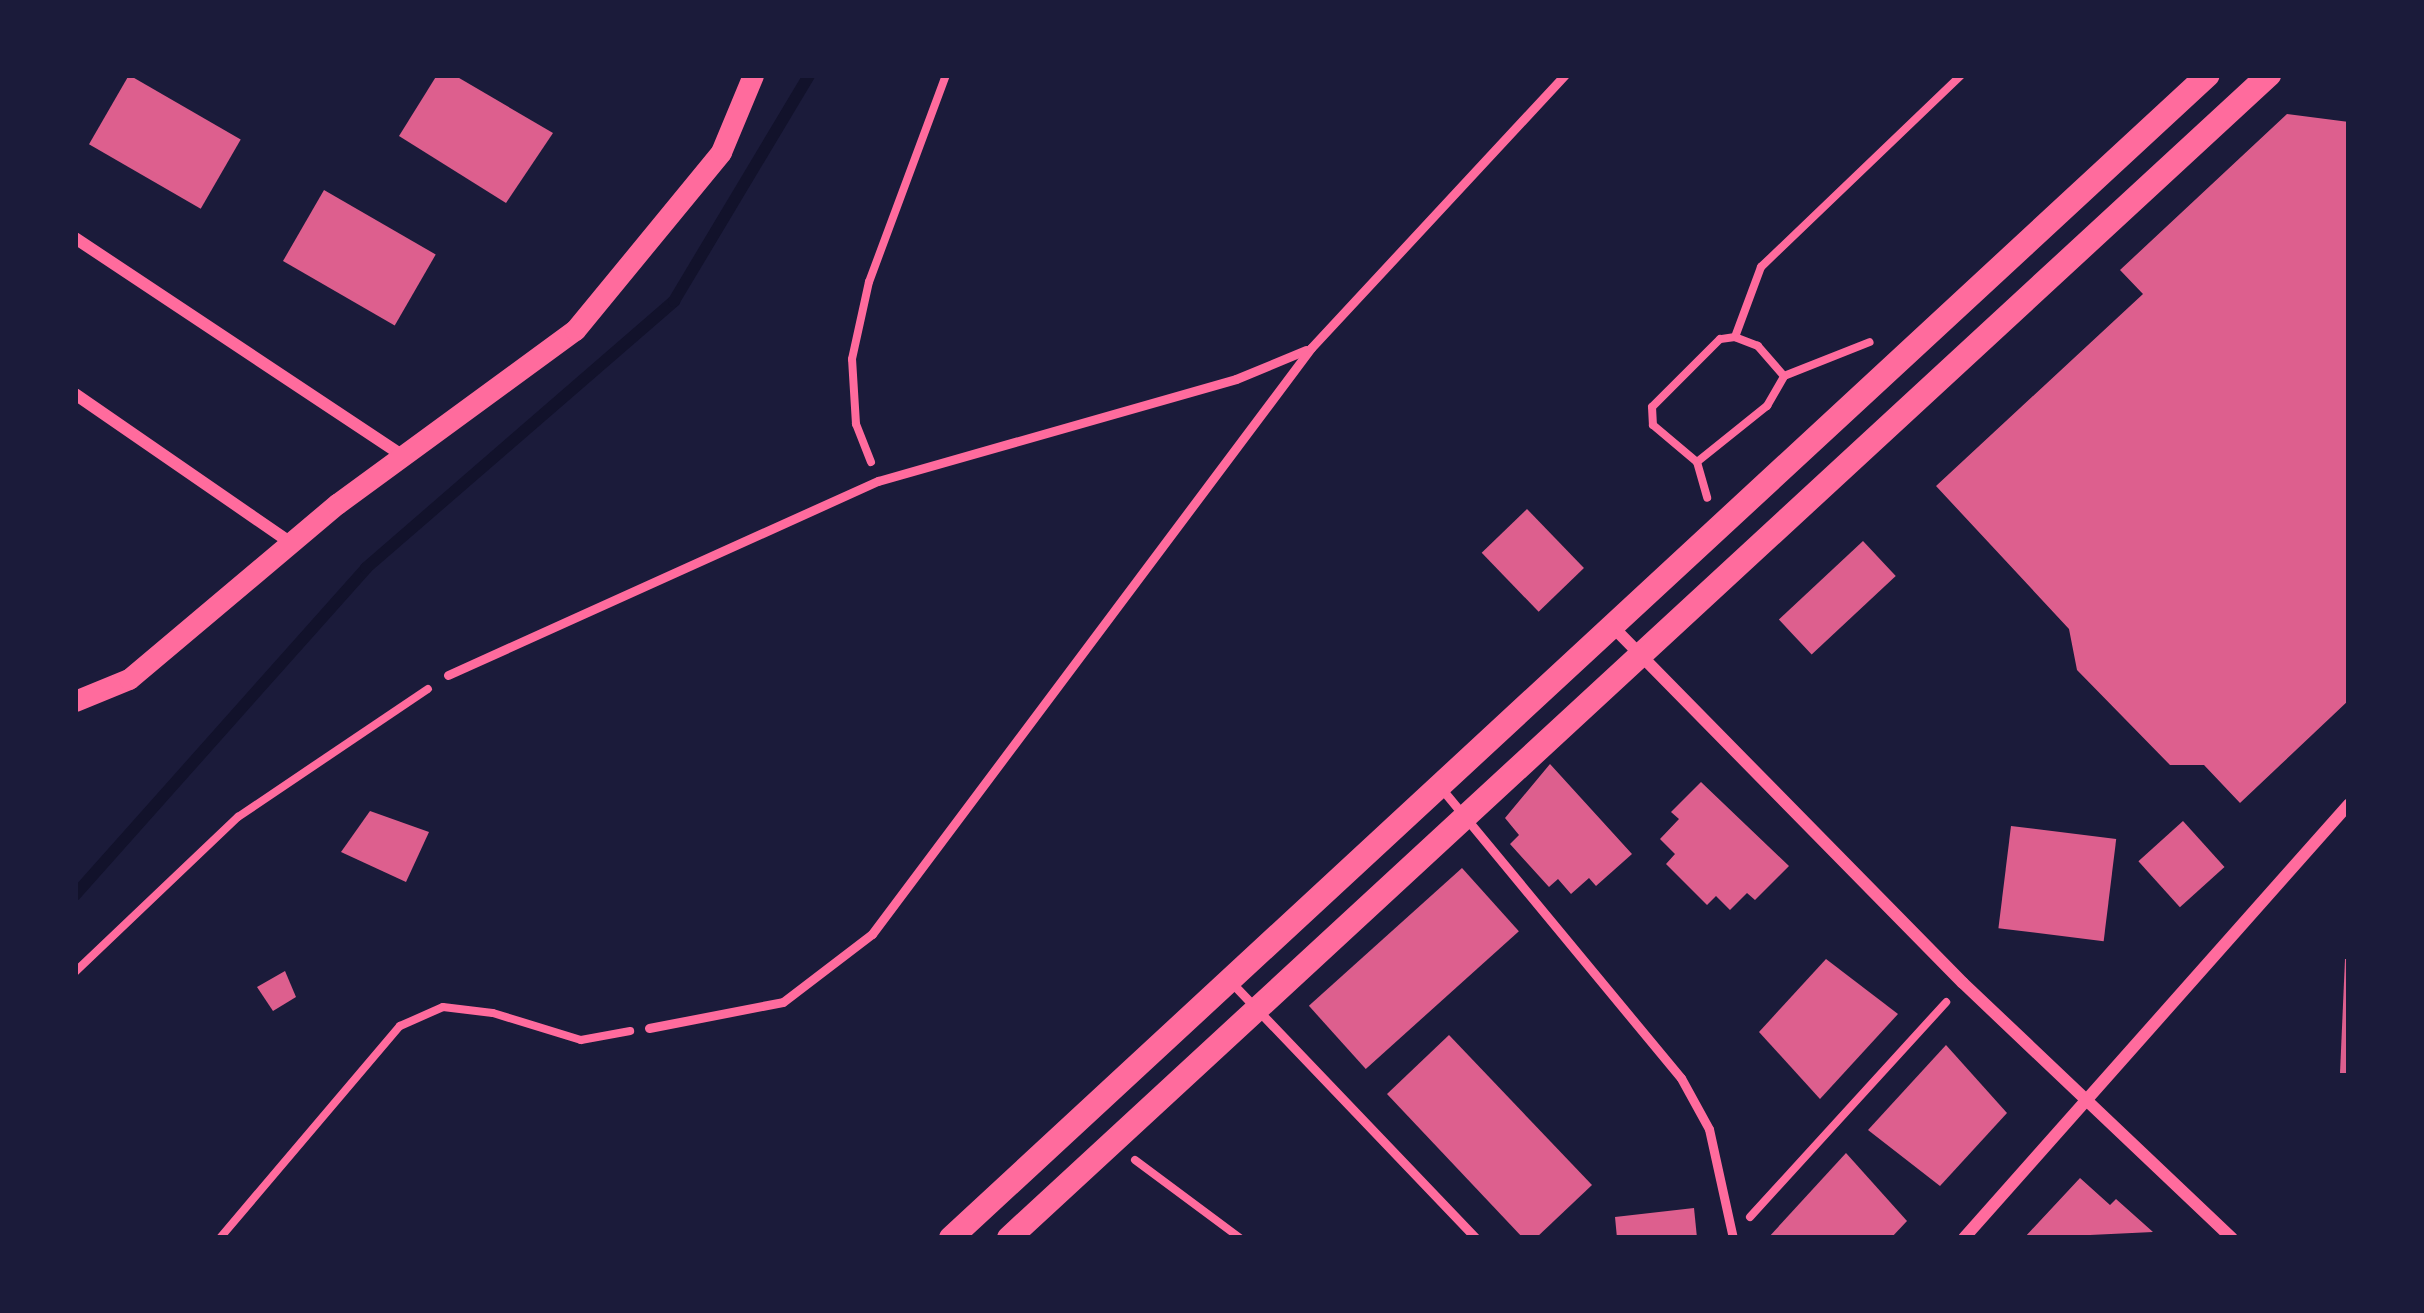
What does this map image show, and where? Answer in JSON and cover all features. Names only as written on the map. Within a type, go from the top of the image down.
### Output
[{"type":"main road","points":[[951,1238],[1615,629],[2208,75]]},
{"type":"main road","points":[[1009,1238],[2270,75]]},
{"type":"street","points":[[75,701],[129,679],[291,543],[575,330],[721,152],[753,75]]},
{"type":"street","points":[[75,238],[403,456]]},
{"type":"street","points":[[75,394],[291,543]]},
{"type":"street","points":[[1615,629],[1963,983],[2232,1238]]},
{"type":"street","points":[[1964,1238],[2081,1098],[2349,804]]},
{"type":"lane","points":[[649,1028],[783,1002],[872,934],[1311,348],[1565,75]]},
{"type":"lane","points":[[448,675],[878,481],[1236,380],[1311,348]]},
{"type":"lane","points":[[1441,788],[1681,1078],[1708,1130],[1733,1238]]},
{"type":"lane","points":[[1230,981],[1476,1238]]},
{"type":"path","points":[[878,481],[856,424],[852,359],[869,281],[946,75]]},
{"type":"path","points":[[1735,337],[1761,267],[1961,75]]},
{"type":"path","points":[[1784,376],[1758,346],[1735,337],[1720,339],[1652,407],[1653,425],[1697,462],[1767,406],[1784,376],[1889,336]]},
{"type":"path","points":[[75,972],[238,817],[448,675]]},
{"type":"path","points":[[1733,1238],[1963,983]]},
{"type":"path","points":[[220,1238],[400,1026],[442,1007],[493,1013],[581,1040],[649,1028]]},
{"type":"path","points":[[1111,1144],[1240,1238]]},
{"type":"building","points":[[129,75],[241,140],[201,209],[89,144]]},
{"type":"building","points":[[437,75],[454,75],[553,133],[506,203],[399,136]]},
{"type":"building","points":[[2287,114],[2349,122],[2349,700],[2240,803],[2204,765],[2170,765],[2077,670],[2069,629],[1936,486],[2143,294],[2120,270]]},
{"type":"building","points":[[324,190],[436,254],[395,326],[283,261]]},
{"type":"building","points":[[1527,509],[1584,568],[1539,612],[1482,553]]},
{"type":"building","points":[[1863,541],[1896,576],[1812,655],[1779,619]]},
{"type":"building","points":[[1550,764],[1632,854],[1596,886],[1589,878],[1571,894],[1558,879],[1549,887],[1510,844],[1519,835],[1505,818]]},
{"type":"building","points":[[1701,782],[1789,866],[1755,900],[1747,893],[1730,910],[1716,896],[1707,905],[1666,864],[1675,854],[1660,839],[1679,819],[1671,812]]},
{"type":"building","points":[[370,811],[429,832],[406,882],[341,852]]},
{"type":"building","points":[[2183,821],[2224,867],[2180,907],[2138,861]]},
{"type":"building","points":[[2011,826],[2116,839],[2104,941],[1998,928]]},
{"type":"building","points":[[1462,868],[1519,931],[1366,1069],[1309,1006]]},
{"type":"building","points":[[1826,959],[1898,1014],[1820,1099],[1759,1032]]},
{"type":"building","points":[[2345,959],[2349,959],[2349,1073],[2340,1073]]},
{"type":"building","points":[[285,971],[296,997],[273,1011],[257,987]]},
{"type":"building","points":[[1449,1035],[1592,1185],[1536,1238],[1523,1238],[1387,1094]]},
{"type":"building","points":[[1946,1045],[2007,1113],[1940,1186],[1868,1130]]},
{"type":"building","points":[[1846,1153],[1907,1221],[1891,1238],[1768,1238]]},
{"type":"building","points":[[2080,1178],[2110,1205],[2116,1199],[2153,1232],[2024,1238]]},
{"type":"building","points":[[1694,1208],[1697,1238],[1617,1238],[1615,1217]]},
{"type":"waterway","points":[[75,895],[366,568],[674,301],[809,75]]}]
